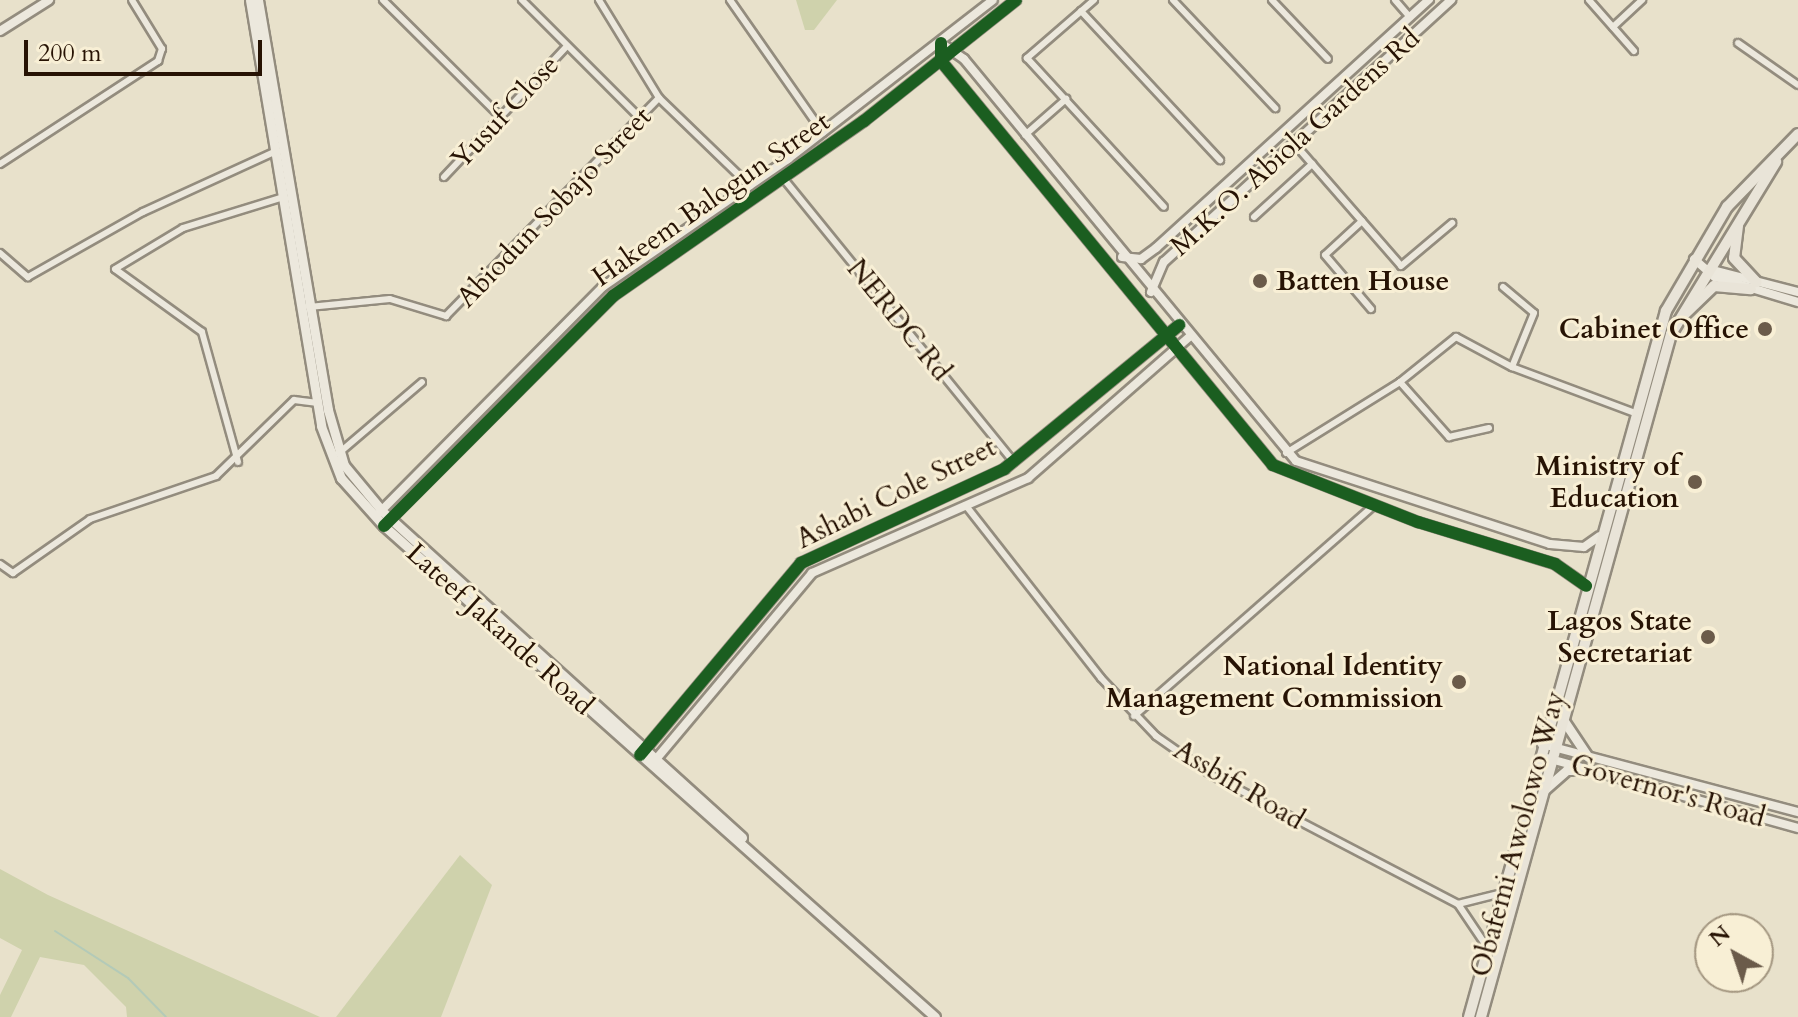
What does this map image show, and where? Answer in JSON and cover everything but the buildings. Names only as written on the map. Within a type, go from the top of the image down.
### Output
[{"type":"main road","name":"Lateef Jakande Road","points":[[250,0],[318,403],[335,469],[379,514],[935,1017]]},
{"type":"main road","name":"Lateef Jakande Road","points":[[258,0],[309,307],[339,453],[379,514]]},
{"type":"main road","name":"Obafemi Awolowo Way","points":[[1481,1017],[1538,802],[1546,751],[1564,709],[1671,334],[1704,269],[1798,134]]},
{"type":"main road","name":"Obafemi Awolowo Way","points":[[1469,1017],[1502,893],[1546,751],[1600,536],[1676,286],[1727,207],[1798,134]]},
{"type":"main road","points":[[1671,334],[1704,291],[1754,285],[1732,249],[1754,193]]},
{"type":"main road","points":[[1564,709],[1569,737],[1588,757]]},
{"type":"main road","points":[[1538,802],[1558,774],[1593,770]]},
{"type":"street","points":[[0,31],[49,0]]},
{"type":"street","points":[[0,164],[158,61],[162,49],[132,0]]},
{"type":"street","points":[[383,0],[500,116]]},
{"type":"street","points":[[522,0],[640,118]]},
{"type":"street","name":"Hakeem Balogun Street","points":[[599,0],[659,98],[750,186]]},
{"type":"street","points":[[730,0],[823,133]]},
{"type":"street","name":"Hakeem Balogun Street","points":[[379,514],[604,286],[823,133],[993,0]]},
{"type":"street","name":"Hakeem Balogun Street","points":[[388,522],[596,311],[783,178],[941,61],[1016,0]]},
{"type":"street","points":[[1094,0],[1027,58],[1164,207]]},
{"type":"street","points":[[1173,0],[1275,108]]},
{"type":"street","points":[[1272,0],[1328,59]]},
{"type":"street","points":[[1395,0],[1410,17]]},
{"type":"street","name":"M.K.O. Abiola Gardens Rd","points":[[1121,257],[1141,259],[1156,248],[1429,0]]},
{"type":"street","name":"M.K.O. Abiola Gardens Rd","points":[[1151,292],[1164,262],[1451,0]]},
{"type":"street","points":[[1589,0],[1634,51]]},
{"type":"street","points":[[1613,27],[1642,0]]},
{"type":"street","points":[[1081,11],[1220,160]]},
{"type":"street","points":[[1586,586],[1567,570],[1373,506],[1273,465],[941,61],[941,43],[955,50],[1121,257],[1286,453],[1528,538],[1573,548],[1600,536]]},
{"type":"street","points":[[1738,43],[1798,85]]},
{"type":"street","name":"Yusuf Close","points":[[444,177],[566,47]]},
{"type":"street","points":[[1355,68],[1364,79]]},
{"type":"street","points":[[977,106],[992,94]]},
{"type":"street","name":"Abiodun Sobajo Street","points":[[309,307],[390,299],[446,316],[659,98]]},
{"type":"street","points":[[1025,135],[1066,99]]},
{"type":"street","points":[[1293,142],[1401,266],[1452,223]]},
{"type":"street","points":[[0,253],[28,277],[44,272],[143,212],[276,151]]},
{"type":"street","points":[[1254,217],[1312,164]]},
{"type":"street","name":"NERDC Rd","points":[[783,178],[1014,462]]},
{"type":"street","points":[[238,462],[202,332],[115,269],[183,228],[284,197]]},
{"type":"street","points":[[1362,221],[1325,255],[1371,309]]},
{"type":"street","points":[[689,226],[696,238]]},
{"type":"street","points":[[1693,256],[1704,269],[1798,302]]},
{"type":"street","points":[[1676,286],[1704,269]]},
{"type":"street","points":[[1754,285],[1798,292]]},
{"type":"street","points":[[1503,287],[1534,313],[1512,367]]},
{"type":"street","name":"Ashabi Cole Street","points":[[643,752],[801,563],[1014,462],[1179,325]]},
{"type":"street","name":"Ashabi Cole Street","points":[[654,761],[812,573],[1028,478],[1189,337]]},
{"type":"street","points":[[1286,453],[1400,382],[1456,337],[1512,367],[1635,413]]},
{"type":"street","points":[[1125,371],[1136,383]]},
{"type":"street","points":[[339,453],[422,382]]},
{"type":"street","points":[[1400,382],[1449,437],[1489,428]]},
{"type":"street","points":[[0,564],[13,573],[90,519],[238,462],[294,400],[318,403]]},
{"type":"street","points":[[471,420],[479,430]]},
{"type":"street","points":[[1134,716],[1373,506]]},
{"type":"street","name":"Assbifi Road","points":[[967,507],[1134,716],[1213,776],[1458,904]]},
{"type":"street","points":[[1523,553],[1528,538]]},
{"type":"street","points":[[676,710],[688,720]]},
{"type":"street","name":"Governor's Road","points":[[1546,751],[1588,757],[1798,812]]},
{"type":"street","name":"Governor's Road","points":[[1546,751],[1593,770],[1798,828]]},
{"type":"street","points":[[1487,947],[1458,904],[1502,893]]},
{"type":"green space","points":[[796,0],[837,0],[814,30],[805,30]]},
{"type":"green space","points":[[460,855],[492,885],[441,1017],[336,1017]]},
{"type":"green space","points":[[0,869],[48,895],[320,1017],[127,1017],[126,1007],[84,965],[40,957],[11,1017],[0,1017],[0,995],[22,950],[0,938]]},
{"type":"waterway","points":[[55,931],[128,978],[166,1017]]},
{"type":"cycle path","points":[[384,526],[613,296],[864,121],[1016,0]]},
{"type":"cycle path","points":[[941,43],[941,61],[1273,465],[1418,522],[1555,564],[1586,586]]},
{"type":"cycle path","points":[[640,755],[801,563],[1004,469],[1179,325]]},
{"type":"place","name":"Batten House","points":[[1260,281]]},
{"type":"place","name":"Cabinet Office","points":[[1765,329]]},
{"type":"place","name":"Ministry of Education","points":[[1695,482]]},
{"type":"place","name":"Lagos State Secretariat","points":[[1708,637]]},
{"type":"place","name":"National Identity Management Commission","points":[[1459,682]]}]
